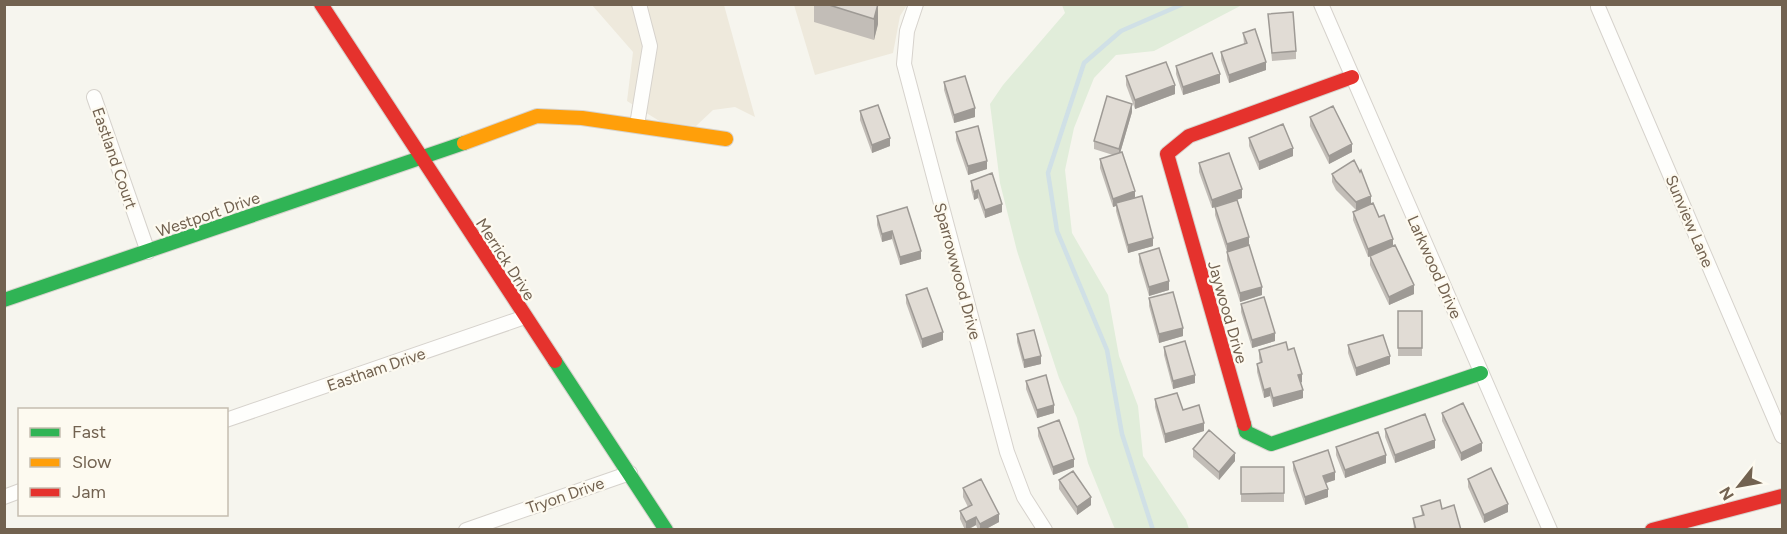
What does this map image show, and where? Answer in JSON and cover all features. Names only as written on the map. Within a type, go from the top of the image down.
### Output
[{"type":"street","name":"Merrick Drive","points":[[321,4],[666,530]]},
{"type":"street","points":[[639,4],[650,46],[637,125],[726,139]]},
{"type":"street","name":"Sparrowwood Drive","points":[[916,4],[907,31],[904,64],[1007,452],[1024,497],[1045,530]]},
{"type":"street","name":"Larkwood Drive","points":[[1321,4],[1550,530]]},
{"type":"street","name":"Sunview Lane","points":[[1598,7],[1782,436]]},
{"type":"street","name":"Jaywood Drive","points":[[1352,77],[1189,136],[1167,154],[1246,432],[1271,444],[1481,373]]},
{"type":"street","name":"Eastland Court","points":[[94,98],[148,252]]},
{"type":"street","name":"Westport Drive","points":[[4,300],[422,159],[537,116],[637,125]]},
{"type":"street","name":"Eastham Drive","points":[[228,419],[525,317]]},
{"type":"street","name":"Tryon Drive","points":[[466,530],[630,473]]},
{"type":"street","points":[[1652,530],[1782,496]]},
{"type":"shaded area","points":[[592,5],[724,5],[755,117],[735,107],[713,110],[696,126],[661,122],[627,101],[633,52]]},
{"type":"shaded area","points":[[794,5],[907,5],[900,16],[893,53],[815,75]]},
{"type":"green space","points":[[1062,5],[1242,5],[1154,51],[1116,55],[1094,78],[1074,128],[1065,170],[1072,233],[1108,295],[1119,356],[1138,406],[1143,456],[1186,520],[1189,529],[1116,530],[1114,527],[1088,463],[1077,418],[1059,378],[1017,251],[1000,183],[990,104],[1003,85],[1065,13]]},
{"type":"building","points":[[826,4],[878,4],[874,19]]},
{"type":"building","points":[[1293,12],[1296,51],[1272,53],[1268,14]]},
{"type":"building","points":[[1255,29],[1266,62],[1229,75],[1221,52],[1247,43],[1243,33]]},
{"type":"building","points":[[1212,53],[1220,74],[1183,87],[1176,66]]},
{"type":"building","points":[[1166,62],[1175,85],[1135,100],[1126,76]]},
{"type":"building","points":[[965,76],[975,108],[954,115],[944,82]]},
{"type":"building","points":[[1107,96],[1132,104],[1119,149],[1094,141]]},
{"type":"building","points":[[878,105],[890,138],[872,145],[860,111]]},
{"type":"building","points":[[1333,106],[1352,144],[1329,156],[1310,117]]},
{"type":"building","points":[[1283,124],[1293,148],[1259,162],[1249,138]]},
{"type":"building","points":[[978,126],[987,161],[968,166],[956,132]]},
{"type":"building","points":[[1122,152],[1135,191],[1113,199],[1100,159]]},
{"type":"building","points":[[1229,153],[1242,189],[1212,200],[1199,163]]},
{"type":"building","points":[[1354,160],[1360,172],[1361,170],[1371,196],[1356,202],[1332,174]]},
{"type":"building","points":[[992,173],[1002,204],[985,210],[978,190],[974,192],[971,181]]},
{"type":"building","points":[[1142,196],[1153,238],[1128,245],[1116,203]]},
{"type":"building","points":[[1237,200],[1249,237],[1227,244],[1215,207]]},
{"type":"building","points":[[1373,203],[1379,217],[1384,215],[1393,239],[1368,249],[1353,212]]},
{"type":"building","points":[[907,207],[921,251],[900,257],[892,231],[882,234],[877,216]]},
{"type":"building","points":[[1249,245],[1262,287],[1240,293],[1227,252]]},
{"type":"building","points":[[1395,245],[1414,285],[1389,297],[1370,256]]},
{"type":"building","points":[[1159,248],[1169,281],[1149,287],[1139,254]]},
{"type":"building","points":[[927,288],[943,332],[922,339],[906,295]]},
{"type":"building","points":[[1173,292],[1183,328],[1159,334],[1149,298]]},
{"type":"building","points":[[1264,297],[1275,333],[1252,340],[1241,304]]},
{"type":"building","points":[[1398,311],[1422,311],[1422,348],[1398,348]]},
{"type":"building","points":[[1034,330],[1041,356],[1024,360],[1017,334]]},
{"type":"building","points":[[1383,335],[1390,356],[1356,368],[1348,345]]},
{"type":"building","points":[[1185,341],[1195,375],[1173,381],[1164,347]]},
{"type":"building","points":[[1286,342],[1288,350],[1294,348],[1302,374],[1298,375],[1303,390],[1273,398],[1270,388],[1264,390],[1257,364],[1262,362],[1259,350]]},
{"type":"building","points":[[1046,375],[1054,405],[1037,410],[1026,381]]},
{"type":"building","points":[[1177,393],[1183,410],[1199,405],[1204,423],[1165,434],[1155,399]]},
{"type":"building","points":[[1463,403],[1482,443],[1461,453],[1442,413]]},
{"type":"building","points":[[1425,414],[1435,440],[1395,455],[1385,429]]},
{"type":"building","points":[[1059,420],[1074,459],[1053,467],[1038,428]]},
{"type":"building","points":[[1209,430],[1235,453],[1219,472],[1193,449]]},
{"type":"building","points":[[1378,432],[1386,455],[1345,470],[1336,447]]},
{"type":"building","points":[[1328,450],[1335,472],[1323,476],[1328,489],[1305,497],[1293,462]]},
{"type":"building","points":[[1241,467],[1284,467],[1284,493],[1241,494]]},
{"type":"building","points":[[1491,468],[1508,504],[1484,515],[1468,479]]},
{"type":"building","points":[[1073,471],[1091,497],[1077,507],[1059,480]]},
{"type":"building","points":[[981,479],[999,514],[980,524],[976,517],[966,522],[960,511],[972,505],[963,488]]},
{"type":"building","points":[[1440,500],[1442,509],[1454,505],[1461,530],[1416,530],[1413,518],[1424,515],[1421,506]]},
{"type":"waterway","points":[[1153,530],[1122,434],[1107,350],[1057,231],[1048,173],[1084,63],[1121,31],[1183,4]]},
{"type":"traffic: fast","points":[[4,300],[464,143]]},
{"type":"traffic: fast","points":[[555,361],[666,530]]},
{"type":"traffic: fast","points":[[1244,424],[1246,432],[1271,444],[1481,373]]},
{"type":"traffic: slow","points":[[464,143],[537,116],[582,118],[726,139]]},
{"type":"traffic: jam","points":[[321,4],[555,361]]},
{"type":"traffic: jam","points":[[1244,424],[1167,154],[1189,136],[1352,77]]},
{"type":"traffic: jam","points":[[1652,530],[1782,496]]}]
